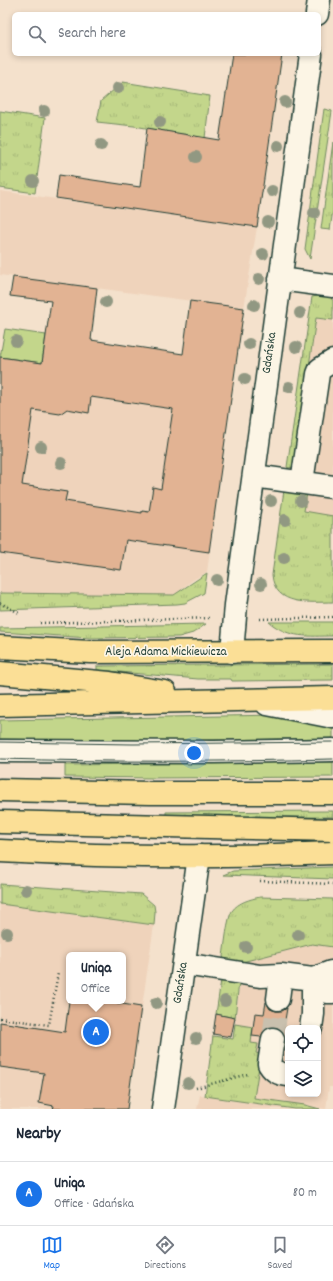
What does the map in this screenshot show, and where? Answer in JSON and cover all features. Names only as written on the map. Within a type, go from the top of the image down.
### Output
[{"type":"main road","name":"Aleja Adama Mickiewicza","points":[[0,647],[90,652],[333,651]]},
{"type":"main road","points":[[0,673],[110,683],[215,701]]},
{"type":"main road","points":[[0,705],[333,698]]},
{"type":"main road","points":[[0,790],[150,793],[333,792]]},
{"type":"main road","points":[[0,822],[333,830]]},
{"type":"main road","points":[[0,851],[199,856],[333,853]]},
{"type":"street","points":[[316,12],[318,0]]},
{"type":"street","name":"Gdańska","points":[[232,652],[234,618],[311,56]]},
{"type":"street","points":[[280,279],[333,286]]},
{"type":"street","points":[[302,482],[318,374],[320,370],[333,361]]},
{"type":"street","points":[[254,476],[333,487]]},
{"type":"street","points":[[247,700],[333,716]]},
{"type":"street","points":[[0,751],[214,752],[333,750]]},
{"type":"street","name":"Gdańska","points":[[163,1109],[199,856]]},
{"type":"street","points":[[184,964],[260,976],[323,976]]},
{"type":"street","points":[[278,1000],[281,975]]},
{"type":"street","points":[[323,976],[328,992],[333,992]]},
{"type":"street","points":[[311,1025],[323,976]]},
{"type":"street","points":[[273,1039],[276,1069]]},
{"type":"path","points":[[0,603],[21,614]]},
{"type":"path","points":[[39,623],[333,617]]},
{"type":"path","points":[[0,1018],[49,1025],[58,973]]},
{"type":"path","points":[[196,1088],[276,1069]]},
{"type":"shaded area","points":[[0,191],[257,227],[244,308],[0,275]]},
{"type":"shaded area","points":[[314,283],[333,286],[333,541],[278,534]]},
{"type":"shaded area","points":[[0,356],[232,390],[207,572],[193,580],[174,595],[0,593]]},
{"type":"shaded area","points":[[0,904],[154,925],[127,1109],[0,1109]]},
{"type":"shaded area","points":[[312,944],[333,947],[333,1087],[329,1087],[326,1109],[254,1098],[256,1053],[251,1043],[253,1027],[235,1024],[242,962]]},
{"type":"shaded area","points":[[200,1095],[297,1109],[197,1109]]},
{"type":"green space","points":[[123,82],[210,96],[205,138],[134,126],[97,122],[101,101]]},
{"type":"green space","points":[[324,109],[332,111],[310,259],[305,249]]},
{"type":"green space","points":[[0,111],[45,118],[35,193],[0,188]]},
{"type":"green space","points":[[333,142],[333,210],[330,230],[321,229]]},
{"type":"green space","points":[[323,295],[330,296],[333,301],[333,320],[316,318],[295,462],[293,467],[289,468],[287,467],[312,297]]},
{"type":"green space","points":[[5,329],[46,335],[42,363],[0,357]]},
{"type":"green space","points":[[284,490],[307,493],[304,511],[333,516],[333,602],[304,602],[287,598],[280,593],[275,585],[272,575]]},
{"type":"green space","points":[[207,573],[204,593],[185,603],[0,610],[0,593],[174,595]]},
{"type":"green space","points":[[269,622],[333,622],[333,636],[315,636],[292,634]]},
{"type":"green space","points":[[206,624],[193,633],[179,637],[90,638],[0,632],[0,628]]},
{"type":"green space","points":[[333,664],[333,680],[232,681],[231,679],[198,679],[97,670],[97,666]]},
{"type":"green space","points":[[280,715],[333,725],[333,738],[152,741],[0,739],[0,720]]},
{"type":"green space","points":[[333,762],[333,777],[65,777],[65,765]]},
{"type":"green space","points":[[333,811],[333,817],[166,818],[166,812]]},
{"type":"green space","points":[[333,867],[333,879],[223,875],[233,871]]},
{"type":"green space","points":[[0,884],[141,894],[154,905],[154,925],[0,904]]},
{"type":"green space","points":[[260,897],[333,899],[333,947],[312,944],[242,962],[224,960],[223,956],[226,932],[232,911],[241,903]]},
{"type":"green space","points":[[221,980],[239,982],[235,1018],[216,1014]]},
{"type":"green space","points":[[235,1024],[253,1027],[251,1043],[258,1044],[256,1053],[261,1054],[254,1098],[305,1105],[320,1109],[295,1109],[205,1096],[213,1036],[233,1039]]},
{"type":"building","points":[[232,56],[282,56],[257,227],[56,198],[59,175],[140,187],[147,128],[219,140]]},
{"type":"building","points":[[13,277],[97,288],[91,340],[183,354],[190,301],[244,308],[209,552],[126,540],[121,570],[0,553],[0,357],[42,363],[51,301],[10,296]],"holes":[[[91,397],[173,409],[161,489],[153,487],[149,512],[142,511],[142,513],[65,501],[67,492],[22,485],[33,410],[60,414],[67,409],[89,413]]]},
{"type":"building","points":[[266,1002],[270,1009],[276,1011],[282,1011],[287,1008],[283,1032],[281,1029],[269,1027],[264,1031],[261,1037],[252,1036],[255,1013],[264,1014]]},
{"type":"building","points":[[69,1004],[122,1004],[141,1007],[127,1109],[53,1109],[54,1106],[39,1103],[44,1073],[0,1067],[0,1022],[65,1032]]},
{"type":"building","points":[[216,1014],[235,1018],[231,1037],[213,1034]]},
{"type":"tunnel","points":[[273,1039],[278,999]]},
{"type":"tram line","points":[[0,742],[133,744],[333,742]]},
{"type":"tram line","points":[[0,759],[83,761],[250,761],[333,759]]},
{"type":"place","name":"Uniqa","points":[[96,1032]]}]
